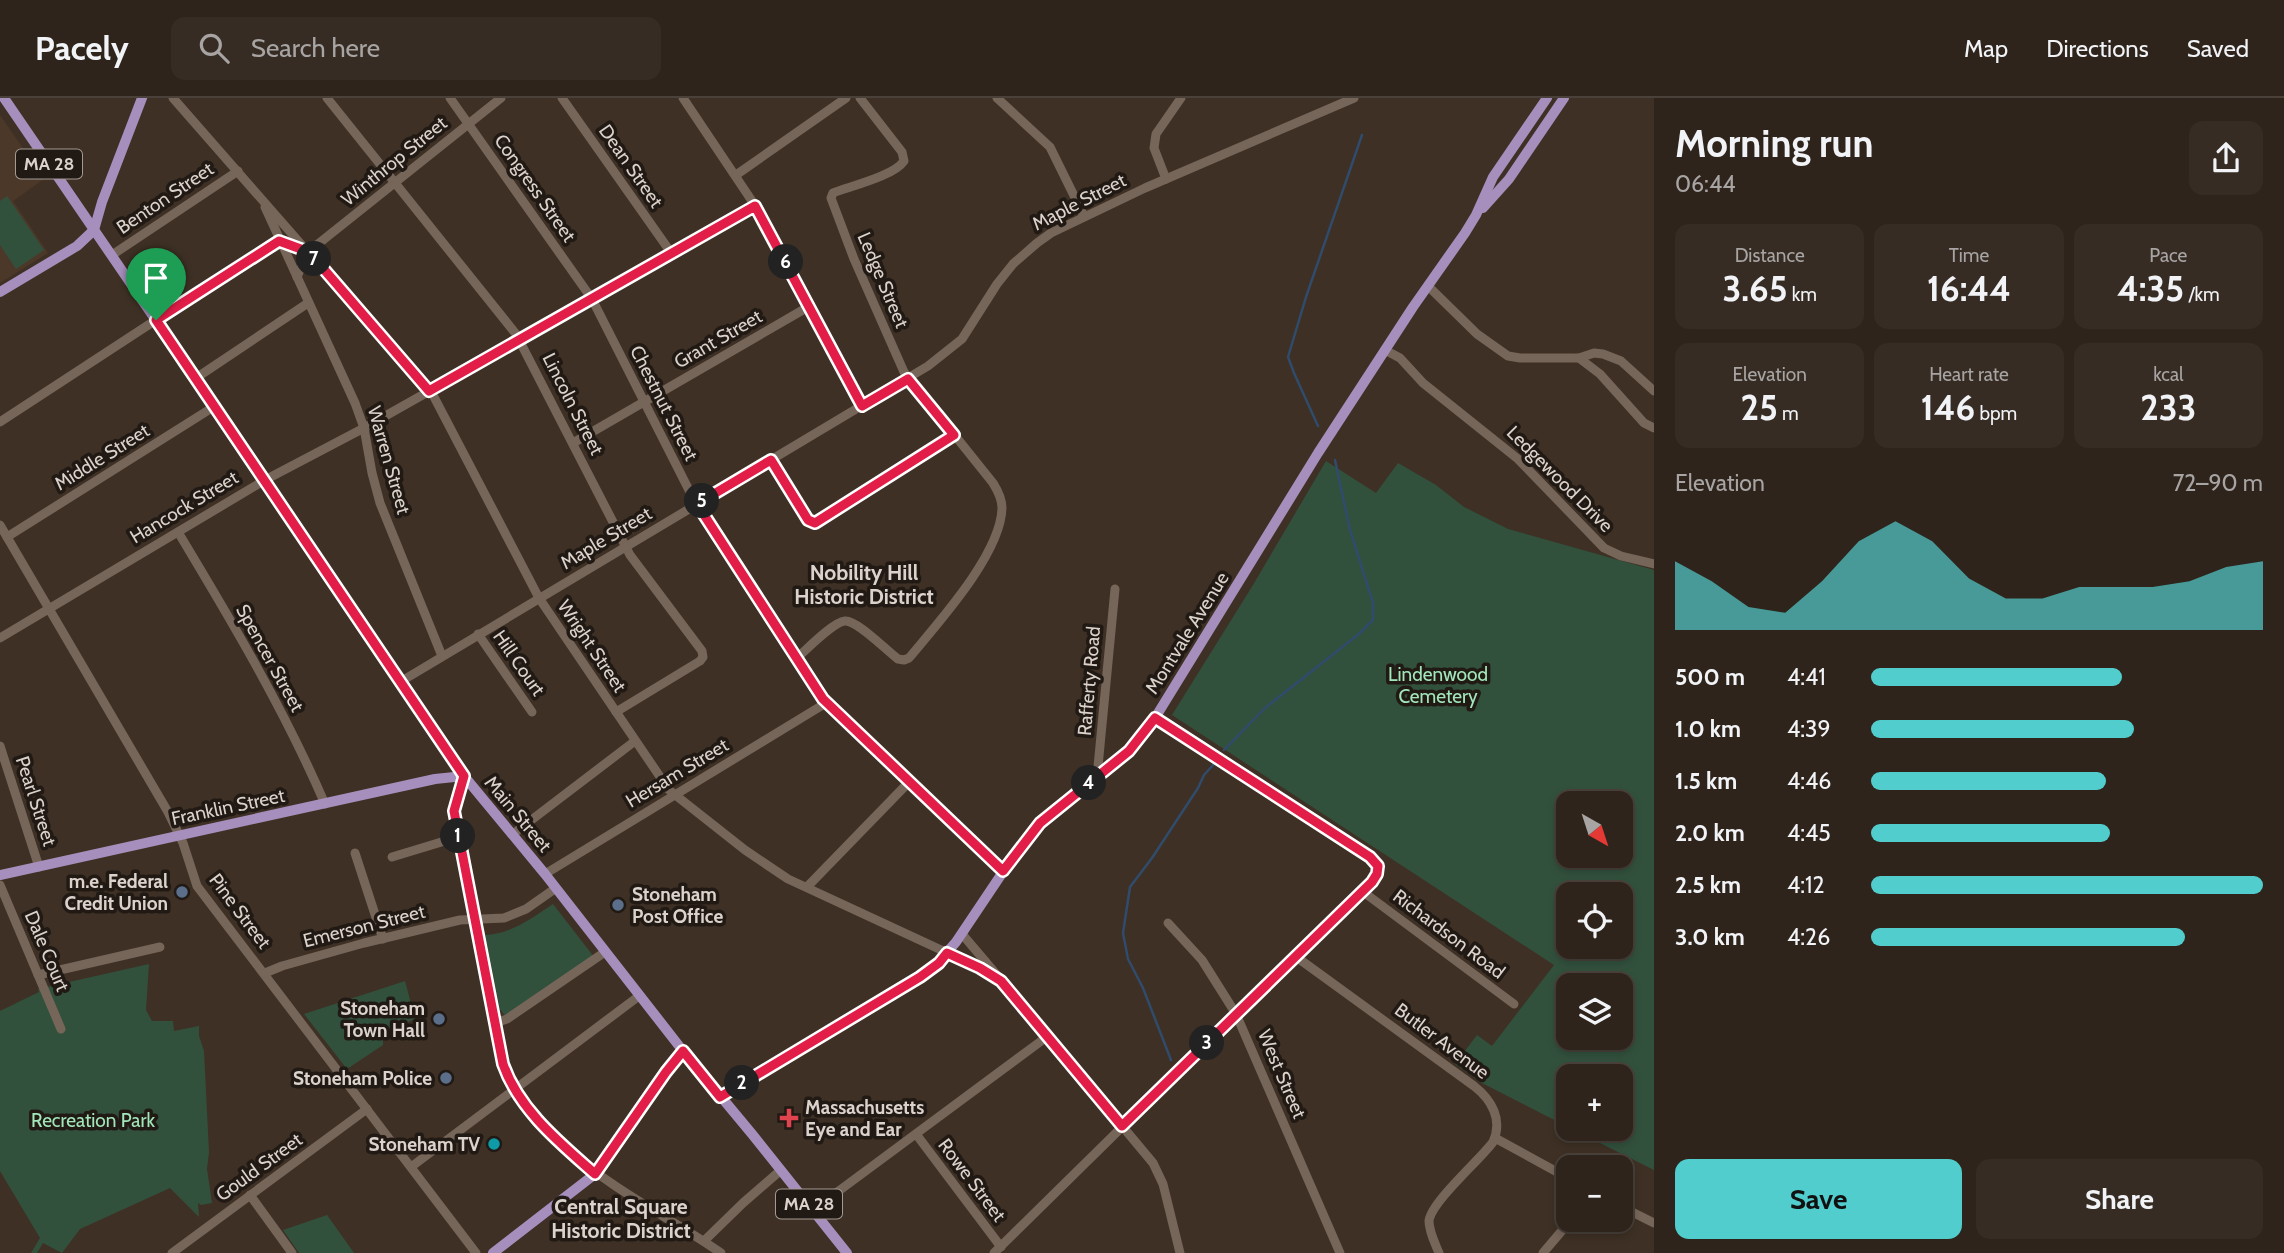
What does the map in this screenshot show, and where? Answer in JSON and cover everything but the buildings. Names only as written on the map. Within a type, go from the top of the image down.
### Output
[{"type":"main road","name":"Main Street","points":[[4,98],[464,776],[847,1253]]},
{"type":"main road","points":[[0,292],[77,246],[94,230],[142,98]]},
{"type":"main road","name":"Montvale Avenue","points":[[1476,215],[1493,177],[1547,98]]},
{"type":"main road","name":"Montvale Avenue","points":[[720,1097],[939,963],[1040,823],[1136,744],[1155,718],[1318,453],[1385,350],[1476,215],[1509,178],[1564,98]]},
{"type":"main road","name":"Franklin Street","points":[[0,875],[435,779],[464,776]]},
{"type":"main road","points":[[494,1253],[595,1174],[683,1051]]},
{"type":"street","name":"Warren Street","points":[[173,98],[309,252]]},
{"type":"street","name":"Lincoln Street","points":[[327,98],[520,340],[625,546],[701,650],[703,656],[699,662],[616,712]]},
{"type":"street","name":"Congress Street","points":[[450,98],[592,299]]},
{"type":"street","name":"Winthrop Street","points":[[297,277],[309,252],[501,98]]},
{"type":"street","name":"Dean Street","points":[[562,98],[672,254]]},
{"type":"street","points":[[736,175],[846,98]]},
{"type":"street","name":"Ledge Street","points":[[797,658],[836,624],[845,621],[855,624],[896,658],[906,660],[976,573],[995,535],[1001,515],[1002,503],[993,483],[908,379],[832,202],[831,194],[891,171],[902,166],[904,161],[902,152],[860,98]]},
{"type":"street","points":[[998,98],[1050,147],[1084,216]]},
{"type":"street","points":[[1166,179],[1154,148],[1156,134],[1181,98]]},
{"type":"street","name":"Maple Street","points":[[400,682],[908,379],[957,345],[972,327],[1002,278],[1027,251],[1051,233],[1166,179],[1354,98]]},
{"type":"street","points":[[686,99],[755,206],[862,406]]},
{"type":"street","name":"Benton Street","points":[[111,255],[238,171]]},
{"type":"street","name":"Warren Street","points":[[262,199],[355,404],[364,428],[380,503],[442,656]]},
{"type":"street","name":"Hancock Street","points":[[0,638],[265,480],[364,428],[755,206]]},
{"type":"street","points":[[0,422],[279,241],[309,252]]},
{"type":"street","name":"Wright Street","points":[[309,252],[429,391],[443,412],[539,598],[674,795],[752,855],[788,878],[980,968],[1001,981]]},
{"type":"street","points":[[1428,286],[1477,334],[1508,356],[1579,358],[1594,353],[1612,357],[1636,373],[1654,391]]},
{"type":"street","name":"Chestnut Street","points":[[592,299],[697,504],[826,703],[1003,871]]},
{"type":"street","points":[[196,378],[308,303]]},
{"type":"street","name":"Grant Street","points":[[573,443],[808,307]]},
{"type":"street","name":"Ledgewood Drive","points":[[1385,350],[1400,358],[1423,383],[1518,458],[1604,548],[1621,556],[1654,564]]},
{"type":"street","points":[[1579,358],[1600,374],[1644,422],[1654,428]]},
{"type":"street","name":"Middle Street","points":[[7,537],[215,406]]},
{"type":"street","points":[[771,460],[808,520],[815,523],[954,435]]},
{"type":"street","name":"Pine Street","points":[[0,525],[180,835],[197,886],[476,1253]]},
{"type":"street","name":"Spencer Street","points":[[178,532],[272,697],[307,762],[325,804]]},
{"type":"street","name":"Rafferty Road","points":[[1097,777],[1115,589]]},
{"type":"street","name":"Hill Court","points":[[478,634],[532,712]]},
{"type":"street","name":"Hersam Street","points":[[545,874],[826,703]]},
{"type":"street","points":[[997,1250],[1362,891],[1378,872],[1373,858],[1155,718]]},
{"type":"street","points":[[513,834],[635,741]]},
{"type":"street","name":"Pearl Street","points":[[0,746],[39,867]]},
{"type":"street","points":[[464,776],[454,809],[458,837],[503,1064],[514,1090],[542,1124],[595,1174],[704,1241],[717,1252]]},
{"type":"street","points":[[807,887],[909,782]]},
{"type":"street","points":[[391,857],[458,837]]},
{"type":"street","points":[[355,853],[383,939]]},
{"type":"street","name":"Dale Court","points":[[0,885],[61,1029]]},
{"type":"street","name":"Emerson Street","points":[[265,973],[282,966],[460,919],[496,919],[519,913],[556,888]]},
{"type":"street","name":"Richardson Road","points":[[1362,891],[1514,1004]]},
{"type":"street","name":"West Street","points":[[1168,923],[1202,960],[1236,1014],[1340,1253]]},
{"type":"street","points":[[962,934],[1149,1157],[1160,1177],[1181,1253]]},
{"type":"street","points":[[38,975],[160,947]]},
{"type":"street","points":[[495,1023],[507,1019],[605,952]]},
{"type":"street","name":"Butler Avenue","points":[[1295,956],[1480,1091],[1495,1112],[1495,1138]]},
{"type":"street","points":[[411,1167],[639,996]]},
{"type":"street","points":[[813,1210],[1048,1036]]},
{"type":"street","name":"Gould Street","points":[[172,1253],[367,1109]]},
{"type":"street","name":"Rowe Street","points":[[916,1134],[997,1250]]},
{"type":"street","points":[[1440,1253],[1430,1228],[1431,1215],[1495,1138],[1556,1171]]},
{"type":"street","points":[[704,1241],[781,1170]]},
{"type":"street","points":[[250,1195],[292,1253]]},
{"type":"street","points":[[1633,1212],[1654,1223]]},
{"type":"street","points":[[1543,1253],[1561,1232]]},
{"type":"shaded area","points":[[0,115],[44,179],[13,201],[48,253],[0,283]]},
{"type":"green space","points":[[7,196],[44,250],[16,269],[0,245],[0,201]]},
{"type":"green space","name":"Lindenwood Cemetery","points":[[1326,461],[1376,493],[1398,463],[1436,485],[1464,507],[1508,529],[1654,570],[1654,1170],[1633,1160],[1633,1155],[1624,1155],[1596,1141],[1633,1141],[1633,1064],[1556,1064],[1556,1121],[1482,1083],[1455,1064],[1477,1035],[1492,1046],[1554,965],[1172,715]]},
{"type":"green space","points":[[553,904],[594,957],[505,1016],[500,1009],[485,935],[504,932]]},
{"type":"green space","name":"Recreation Park","points":[[149,964],[146,1010],[152,1021],[173,1021],[174,1031],[199,1026],[204,1051],[209,1152],[207,1169],[212,1203],[198,1203],[199,1217],[170,1188],[80,1229],[62,1253],[43,1243],[37,1253],[31,1253],[40,1238],[0,1171],[0,1011],[39,992],[38,989]]},
{"type":"green space","points":[[405,981],[415,1019],[383,1033],[383,1045],[347,1069],[304,1014]]},
{"type":"green space","points":[[327,1215],[354,1253],[299,1253],[283,1230]]},
{"type":"waterway","points":[[1318,426],[1288,357],[1362,135]]},
{"type":"waterway","points":[[1224,750],[1265,708],[1373,620],[1373,603],[1350,530],[1335,460]]},
{"type":"waterway","points":[[1171,1060],[1143,988],[1128,959],[1123,933],[1130,887],[1214,764]]},
{"type":"place","name":"m.e. Federal Credit Union","points":[[182,892]]},
{"type":"place","name":"Stoneham Post Office","points":[[618,905]]},
{"type":"place","name":"Stoneham Town Hall","points":[[439,1019]]},
{"type":"place","name":"Stoneham Police","points":[[446,1078]]},
{"type":"place","name":"Massachusetts Eye and Ear","points":[[789,1118]]},
{"type":"place","name":"Stoneham TV","points":[[494,1144]]},
{"type":"district","name":"Nobility Hill Historic District","points":[[864,584]]},
{"type":"district","name":"Central Square Historic District","points":[[621,1218]]},
{"type":"route","points":[[755,206],[862,406],[908,379],[954,435],[815,523],[808,520],[771,460],[697,504],[826,703],[1003,871],[1040,823],[1129,751],[1155,718],[1375,860],[1379,870],[1368,885],[1122,1126],[1001,981],[947,953],[939,963],[920,977],[720,1097],[683,1051],[595,1174],[531,1112],[514,1090],[503,1064],[454,811],[464,776],[156,320],[279,241],[309,252],[429,391],[755,206]]}]
